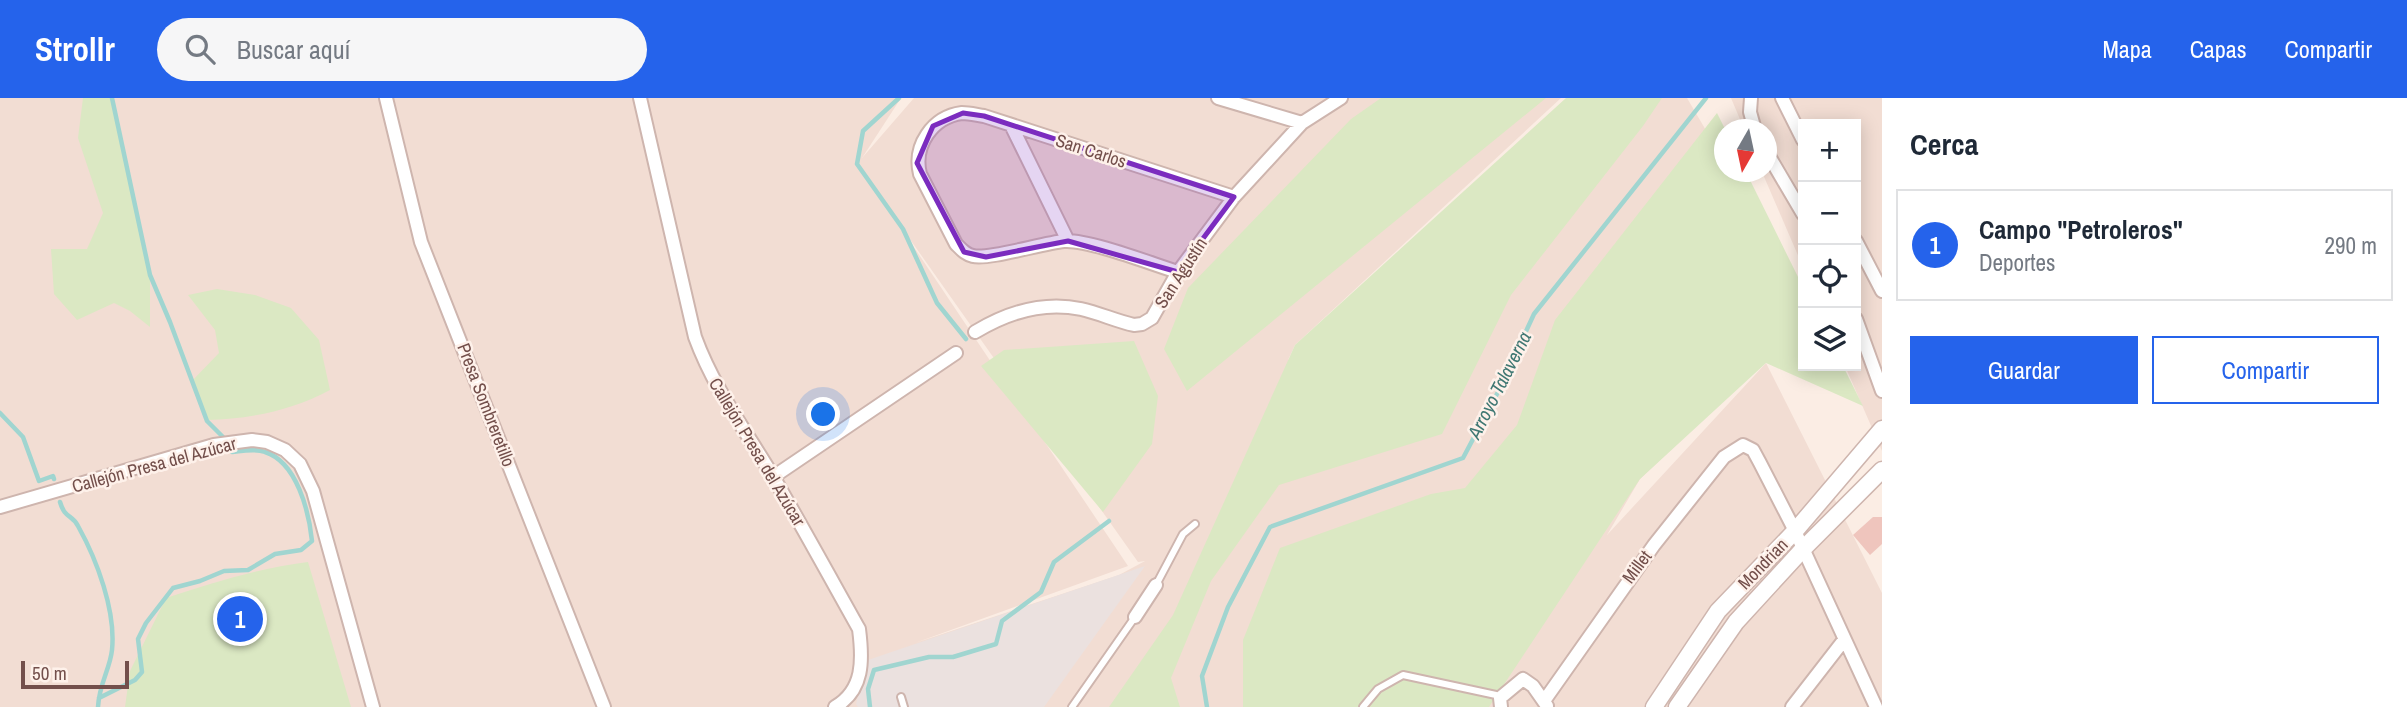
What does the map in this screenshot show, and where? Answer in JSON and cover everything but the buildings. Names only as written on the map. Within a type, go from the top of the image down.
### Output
[{"type":"street","name":"Presa Sombreretillo","points":[[386,98],[421,242],[604,707]]},
{"type":"street","name":"Callejón Presa del Azúcar","points":[[640,98],[695,337],[706,365],[731,413],[773,477],[859,629],[861,649],[858,678],[852,695],[835,707]]},
{"type":"street","points":[[1218,98],[1302,123]]},
{"type":"street","name":"San Agustín","points":[[975,332],[1025,309],[1055,306],[1082,309],[1134,325],[1152,318],[1178,272],[1234,197],[1302,123],[1341,98]]},
{"type":"street","points":[[1751,98],[1752,119]]},
{"type":"street","points":[[1782,98],[1798,130]]},
{"type":"street","name":"San Carlos","points":[[1068,240],[1037,244],[986,257],[975,257],[964,252],[956,244],[917,163],[920,147],[933,126],[963,113],[984,116],[1234,197]]},
{"type":"street","points":[[1011,125],[1068,240],[1178,272]]},
{"type":"street","points":[[1777,170],[1798,205]]},
{"type":"street","points":[[1858,245],[1882,291]]},
{"type":"street","points":[[1861,333],[1882,391]]},
{"type":"street","points":[[773,477],[956,353]]},
{"type":"street","name":"Mondrian","points":[[1654,707],[1718,611],[1795,531],[1882,429]]},
{"type":"street","name":"Callejón Presa del Azúcar","points":[[0,507],[214,446],[252,440],[277,445],[300,464],[313,491],[373,707]]},
{"type":"street","name":"Millet","points":[[1546,704],[1654,545],[1724,457],[1743,444],[1753,450],[1795,531]]},
{"type":"street","name":"Mondrian","points":[[1677,707],[1736,622],[1803,549],[1882,470]]},
{"type":"street","points":[[1795,531],[1876,707]]},
{"type":"street","points":[[1135,617],[1156,585]]},
{"type":"street","points":[[1793,707],[1844,640]]},
{"type":"street","points":[[1499,701],[1521,680],[1526,680],[1546,704]]},
{"type":"lane","points":[[1156,585],[1183,534],[1195,524]]},
{"type":"lane","points":[[1072,707],[1135,617]]},
{"type":"lane","points":[[1363,707],[1378,689],[1403,675],[1499,701]]},
{"type":"lane","points":[[901,697],[904,707]]},
{"type":"highlighted area","points":[[963,113],[984,116],[1234,197],[1178,272],[1068,241],[986,257],[964,252],[917,163],[933,126]]},
{"type":"shaded area","points":[[0,98],[901,98],[862,158],[914,98],[1561,98],[1295,345],[1288,360],[1648,98],[1687,98],[1714,144],[1714,182],[1729,182],[1798,315],[1798,330],[1640,479],[1607,535],[1766,363],[1882,593],[1882,707],[0,707]],"holes":[[[885,204],[1138,562],[1145,561],[1119,575],[915,643],[1128,566]]]},
{"type":"shaded area","points":[[1731,98],[1882,98],[1882,451],[1847,371],[1861,371],[1861,119],[1798,119],[1798,255],[1766,182],[1777,182],[1777,119],[1740,119]]},
{"type":"shaded area","points":[[1145,566],[1044,707],[858,707],[856,704],[868,660]]},
{"type":"green space","points":[[83,98],[112,98],[150,275],[150,327],[130,311],[114,303],[77,320],[54,294],[51,249],[87,249],[103,213],[78,138]]},
{"type":"green space","points":[[1381,98],[1546,98],[1187,391],[1164,349],[1188,288],[1351,119]]},
{"type":"green space","points":[[1566,98],[1662,98],[1511,295],[1442,434],[1279,485],[1211,581],[1171,678],[1180,707],[1109,707],[1173,615],[1295,345]]},
{"type":"green space","points":[[1717,113],[1720,119],[1714,119],[1714,182],[1751,182],[1798,277],[1798,371],[1846,371],[1863,406],[1766,363],[1640,479],[1489,707],[1243,707],[1243,640],[1280,548],[1431,494],[1465,488],[1517,425],[1555,320]]},
{"type":"green space","points":[[217,289],[255,295],[291,308],[319,340],[330,390],[271,412],[207,420],[191,382],[219,353],[215,330],[188,295]]},
{"type":"green space","points":[[1134,341],[1158,396],[1152,444],[1103,512],[981,366],[1004,350]]},
{"type":"green space","points":[[308,562],[351,707],[125,707],[130,671],[166,598],[253,572]]},
{"type":"waterway","points":[[112,98],[150,275],[207,421],[223,437]]},
{"type":"waterway","points":[[899,98],[863,131],[857,164],[903,229],[937,303],[966,339]]},
{"type":"waterway","name":"Arroyo Talaverna","points":[[1207,707],[1202,676],[1228,607],[1270,527],[1463,458],[1498,392],[1534,314],[1706,98]]},
{"type":"waterway","points":[[0,413],[23,437],[39,481],[53,476],[54,479]]},
{"type":"waterway","points":[[99,698],[135,680],[142,672],[138,639],[146,623],[173,588],[224,571],[248,570],[275,554],[301,550],[312,541],[308,516],[299,489],[285,466],[261,451],[232,452]]},
{"type":"waterway","points":[[60,502],[64,511],[76,522],[92,554],[104,586],[111,619],[112,650],[98,707]]},
{"type":"waterway","points":[[870,707],[868,689],[874,670],[929,657],[953,657],[996,644],[1002,621],[1041,592],[1054,562],[1109,521]]},
{"type":"place","name":"Campo \"Petroleros\"","points":[[240,619]]}]
